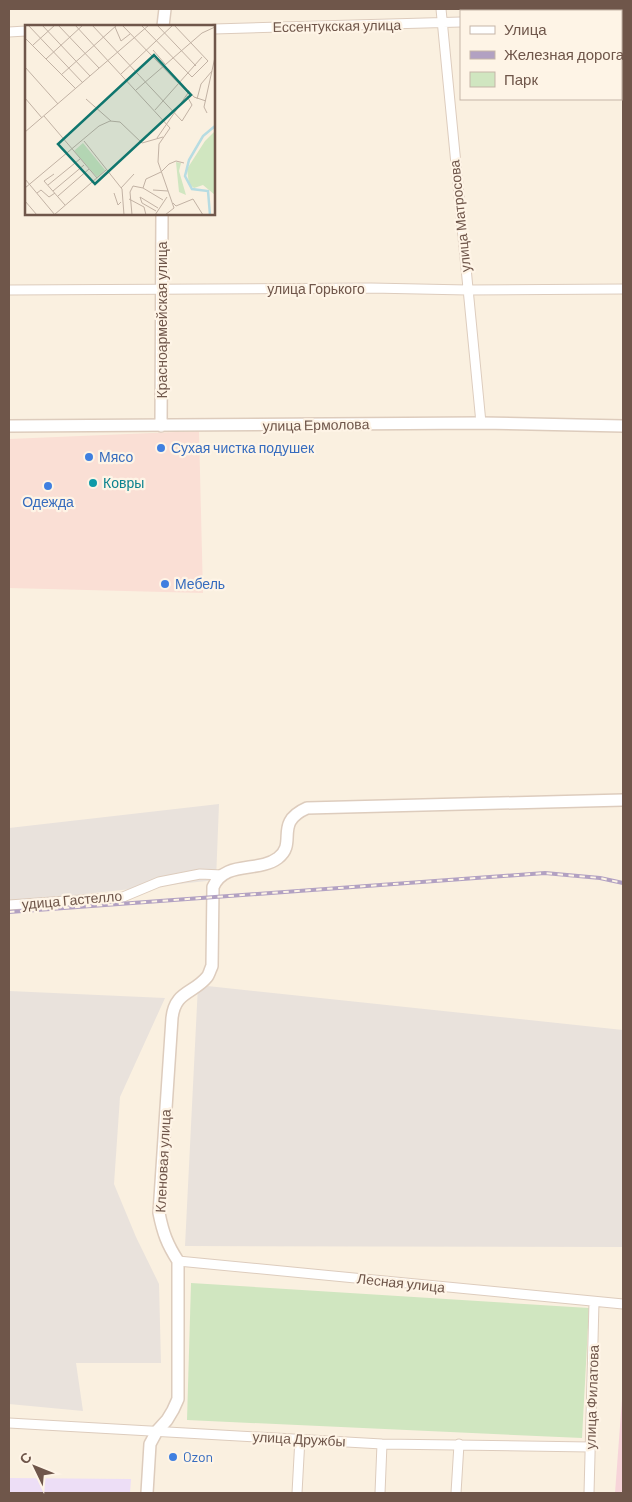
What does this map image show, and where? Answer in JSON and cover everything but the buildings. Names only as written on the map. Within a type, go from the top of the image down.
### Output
[{"type":"street","points":[[163,25],[165,9]]},
{"type":"street","name":"улица Матросова","points":[[441,9],[481,424]]},
{"type":"street","name":"Ессентукская улица","points":[[215,29],[460,22]]},
{"type":"street","points":[[9,32],[25,31]]},
{"type":"street","name":"Красноармейская улица","points":[[161,426],[162,215]]},
{"type":"street","name":"улица Горького","points":[[9,290],[623,289]]},
{"type":"street","name":"улица Ермолова","points":[[9,426],[481,424],[623,426]]},
{"type":"street","points":[[222,875],[236,869],[267,864],[279,858],[286,849],[288,825],[295,814],[307,808],[623,800]]},
{"type":"street","name":"удица Гастелло","points":[[9,905],[123,897],[159,882],[200,874],[222,875]]},
{"type":"street","name":"Кленовая улица","points":[[178,1261],[167,1244],[159,1213],[173,1007],[178,998],[208,977],[212,966],[213,887],[216,880],[222,875]]},
{"type":"street","points":[[147,1493],[150,1444],[157,1431],[167,1420],[178,1399],[178,1261]]},
{"type":"street","name":"Лесная улица","points":[[178,1261],[623,1304]]},
{"type":"street","name":"улица Филатова","points":[[589,1493],[594,1302]]},
{"type":"street","name":"улица Дружбы","points":[[9,1423],[382,1444],[590,1447]]},
{"type":"street","points":[[297,1493],[300,1438]]},
{"type":"street","points":[[380,1493],[382,1444]]},
{"type":"street","points":[[456,1493],[459,1444]]},
{"type":"shaded area","points":[[199,431],[203,593],[9,588],[9,439]]},
{"type":"shaded area","points":[[219,804],[216,880],[9,902],[9,828]]},
{"type":"shaded area","points":[[198,985],[623,1030],[623,1247],[185,1246]]},
{"type":"shaded area","points":[[9,991],[165,998],[120,1097],[114,1184],[136,1237],[159,1284],[161,1363],[76,1363],[83,1411],[9,1404]]},
{"type":"shaded area","points":[[622,1399],[623,1493],[615,1493]]},
{"type":"shaded area","points":[[9,1478],[131,1479],[130,1493],[9,1493]]},
{"type":"green space","points":[[191,1283],[589,1308],[582,1438],[187,1420]]},
{"type":"railway","points":[[9,912],[545,873],[600,878],[623,883]]},
{"type":"place","name":"Сухая чистка подушек","points":[[161,448]]},
{"type":"place","name":"Мясо","points":[[89,457]]},
{"type":"place","name":"Ковры","points":[[93,483]]},
{"type":"place","name":"Одежда","points":[[48,486]]},
{"type":"place","name":"Мебель","points":[[165,584]]},
{"type":"place","name":"Ozon","points":[[173,1457]]}]
